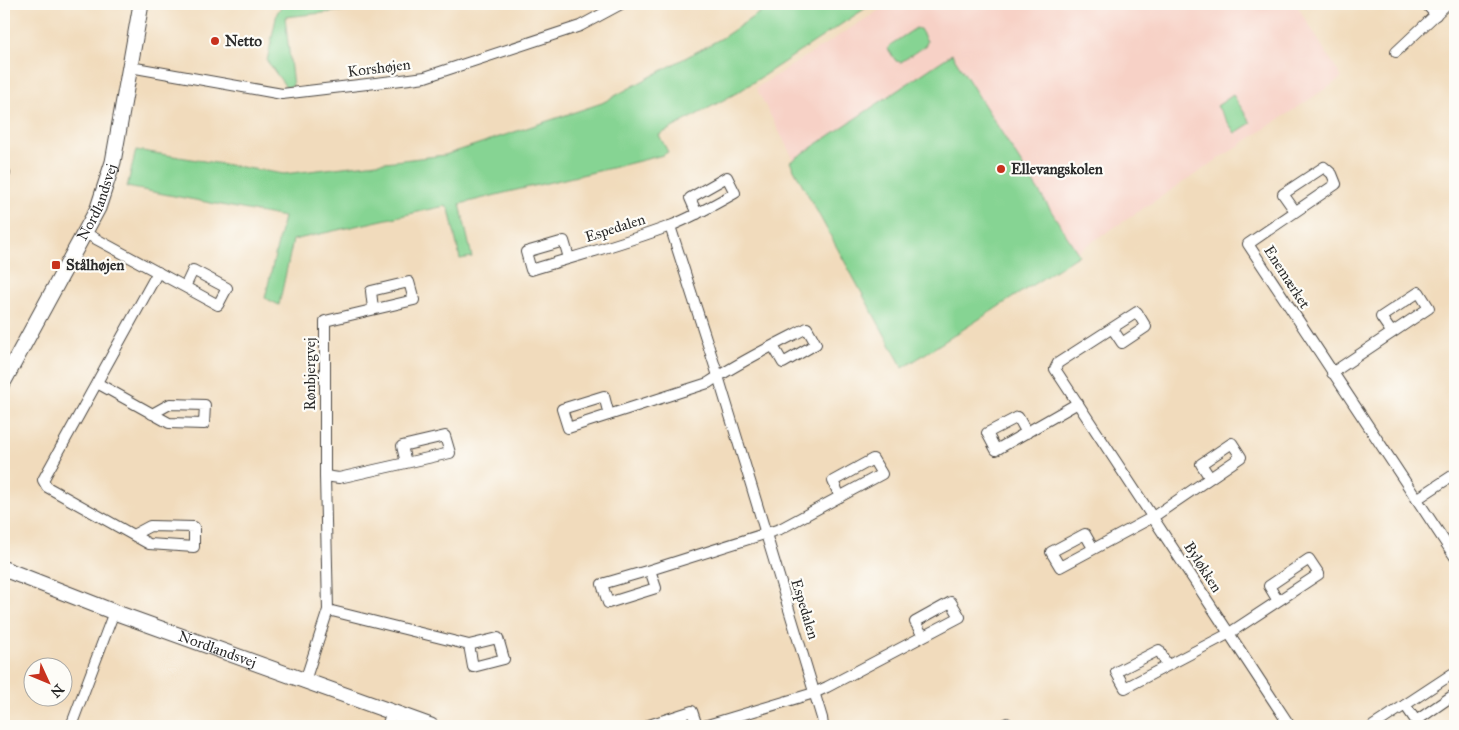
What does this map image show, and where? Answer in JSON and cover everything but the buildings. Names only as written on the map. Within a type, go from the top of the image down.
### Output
[{"type":"street","name":"Nordlandsvej","points":[[4,381],[98,208],[113,162],[141,4]]},
{"type":"street","name":"Korshøjen","points":[[130,67],[282,94],[410,79],[425,77],[580,26],[621,4]]},
{"type":"street","points":[[1426,4],[1436,15]]},
{"type":"street","points":[[1396,52],[1447,4]]},
{"type":"street","name":"Enemærket","points":[[1295,212],[1283,194],[1324,167],[1332,174],[1336,184],[1295,212],[1248,244],[1455,557]]},
{"type":"street","name":"Espedalen","points":[[569,258],[670,226],[697,214]]},
{"type":"street","name":"Espedalen","points":[[670,226],[718,376],[823,726]]},
{"type":"street","points":[[85,233],[185,286]]},
{"type":"street","points":[[133,535],[150,526],[194,527],[194,547],[149,544],[47,487],[43,480],[158,272]]},
{"type":"street","points":[[1332,373],[1392,333],[1429,308],[1419,292],[1381,317],[1392,333]]},
{"type":"street","name":"Rønbjergvej","points":[[305,681],[328,610],[325,476],[325,321],[373,309]]},
{"type":"street","name":"Byløkken","points":[[1112,328],[1058,364],[1056,369],[1290,726]]},
{"type":"street","points":[[609,415],[604,396],[562,409],[568,428],[609,415],[708,383],[773,346]]},
{"type":"street","points":[[97,383],[152,414],[169,423],[204,424],[205,405],[170,404],[152,414]]},
{"type":"street","points":[[1026,434],[1078,403]]},
{"type":"street","points":[[650,570],[656,588],[608,603],[602,584],[780,529],[840,497],[882,474],[874,459],[833,481],[840,497]]},
{"type":"street","points":[[325,476],[339,478],[406,463]]},
{"type":"street","points":[[1417,499],[1455,474]]},
{"type":"street","points":[[1093,548],[1153,517],[1210,478]]},
{"type":"street","points":[[1166,665],[1159,650],[1116,672],[1125,688],[1228,634],[1319,574],[1308,558],[1269,586],[1278,600]]},
{"type":"street","name":"Nordlandsvej","points":[[4,569],[114,612],[305,681],[390,719],[431,726]]},
{"type":"street","points":[[328,610],[469,645]]},
{"type":"street","points":[[71,726],[114,612]]},
{"type":"street","points":[[704,726],[814,692],[922,636]]},
{"type":"street","points":[[1373,726],[1452,674],[1455,680]]},
{"type":"street","points":[[1405,705],[1416,721],[1455,694]]},
{"type":"street","points":[[650,726],[692,711],[697,726]]},
{"type":"street","points":[[1001,726],[1008,723],[1009,726]]},
{"type":"shaded area","name":"Ellevangskolen","points":[[889,4],[1296,4],[1342,78],[903,366],[756,88]]},
{"type":"green space","points":[[283,4],[406,4],[285,17],[293,86],[286,87],[267,61],[277,13]]},
{"type":"green space","points":[[772,4],[872,4],[740,91],[659,135],[668,152],[663,155],[460,204],[472,257],[460,259],[449,209],[445,206],[293,240],[279,305],[265,298],[284,217],[127,187],[136,150],[284,174],[445,155],[602,103],[722,38]]},
{"type":"green space","points":[[916,28],[920,29],[927,41],[926,45],[901,62],[896,61],[888,49],[890,45]]},
{"type":"green space","points":[[952,54],[1079,255],[903,368],[790,162]]},
{"type":"green space","points":[[1233,95],[1251,123],[1235,133],[1217,106]]},
{"type":"place","name":"Netto","points":[[215,41]]},
{"type":"place","name":"Ellevangskolen","points":[[1001,169]]},
{"type":"place","name":"Stålhøjen","points":[[56,265]]}]
